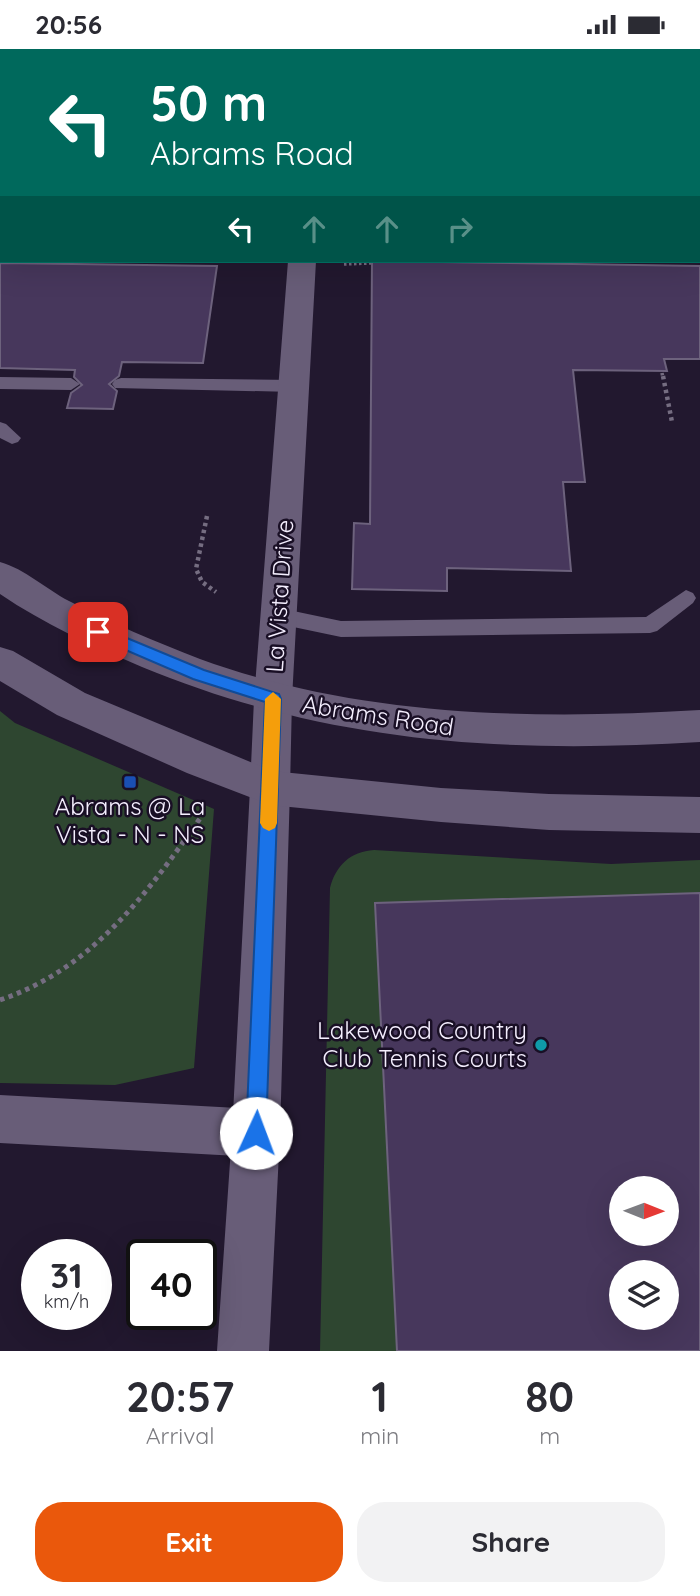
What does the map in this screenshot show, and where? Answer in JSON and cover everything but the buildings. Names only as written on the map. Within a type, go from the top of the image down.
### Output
[{"type":"street","name":"La Vista Drive","points":[[243,1351],[256,1133],[273,699],[302,263]]},
{"type":"street","name":"Abrams Road","points":[[0,576],[73,620],[148,654],[199,675],[273,699],[448,729],[614,733],[700,726]]},
{"type":"street","points":[[0,662],[71,703],[201,761],[270,788],[441,805],[549,812],[700,815]]},
{"type":"street","points":[[0,1119],[256,1133]]},
{"type":"lane","points":[[0,383],[71,384]]},
{"type":"lane","points":[[121,384],[293,386]]},
{"type":"lane","points":[[279,616],[341,629],[650,625],[686,598]]},
{"type":"path","points":[[338,264],[372,263]]},
{"type":"path","points":[[662,373],[672,422]]},
{"type":"path","points":[[207,516],[197,569],[202,582],[216,592]]},
{"type":"path","points":[[0,1000],[25,992],[83,956],[123,917],[201,817]]},
{"type":"green space","points":[[0,711],[15,723],[214,809],[194,1068],[115,1085],[0,1083]]},
{"type":"green space","name":"Lakewood Country Club Tennis Courts","points":[[374,850],[611,864],[700,860],[700,1351],[320,1351],[330,888],[340,866],[358,854]]},
{"type":"slow traffic","points":[[269,823],[273,699]]},
{"type":"place","name":"Abrams @ La Vista - N - NS","points":[[130,782]]},
{"type":"place","name":"Lakewood Country Club Tennis Courts","points":[[541,1045]]},
{"type":"route","points":[[98,632],[199,675],[273,699],[256,1133]]}]
